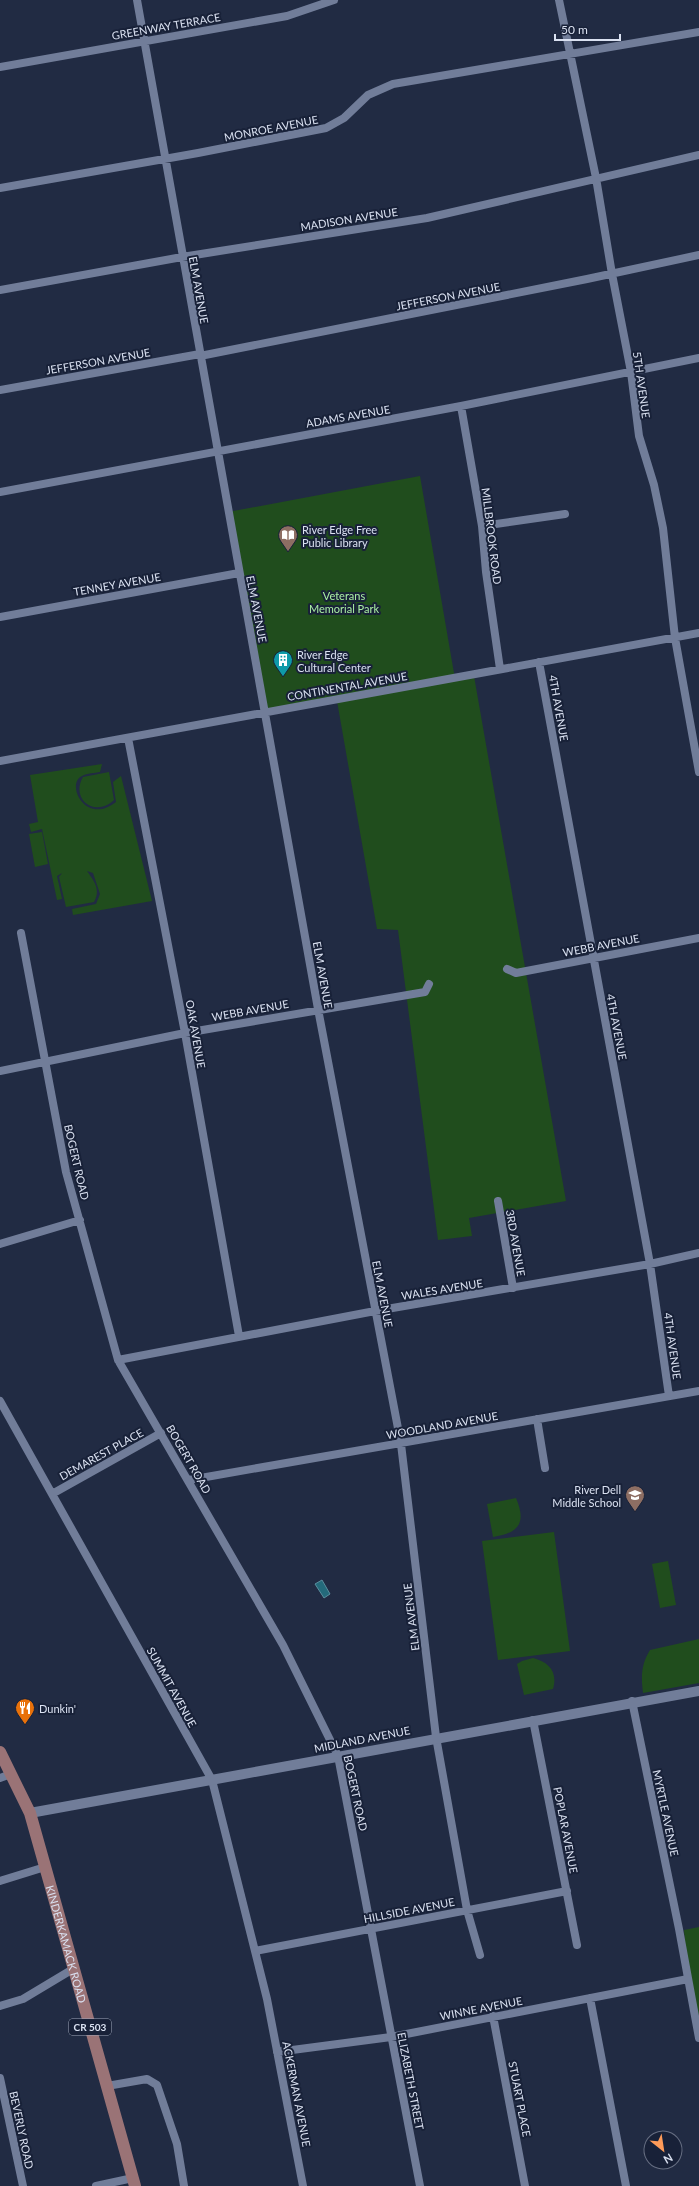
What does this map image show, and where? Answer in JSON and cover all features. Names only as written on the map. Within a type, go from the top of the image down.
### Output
[{"type":"main road","name":"KINDERKAMACK ROAD","points":[[0,1752],[6,1776],[30,1813],[134,2182]]},
{"type":"street","name":"ELM AVENUE","points":[[136,0],[239,573],[266,712],[318,1009],[401,1444],[436,1737],[467,1910],[480,1955]]},
{"type":"street","name":"GREENWAY TERRACE","points":[[0,68],[287,16],[334,0]]},
{"type":"street","name":"5TH AVENUE","points":[[559,0],[596,178],[612,274],[631,372],[639,436],[654,485],[663,528],[675,638],[699,772]]},
{"type":"street","name":"MONROE AVENUE","points":[[0,188],[165,159],[326,128],[344,118],[368,95],[393,84],[699,32]]},
{"type":"street","name":"MADISON AVENUE","points":[[0,290],[182,257],[427,218],[699,155]]},
{"type":"street","name":"JEFFERSON AVENUE","points":[[0,390],[200,355],[612,274],[699,255]]},
{"type":"street","name":"ADAMS AVENUE","points":[[0,492],[461,406],[699,358]]},
{"type":"street","name":"MILLBROOK ROAD","points":[[461,406],[482,526],[486,572],[500,669]]},
{"type":"street","points":[[482,526],[565,514]]},
{"type":"street","name":"TENNEY AVENUE","points":[[0,617],[239,573]]},
{"type":"street","name":"CONTINENTAL AVENUE","points":[[0,761],[699,633]]},
{"type":"street","name":"4TH AVENUE","points":[[539,662],[650,1264],[669,1396]]},
{"type":"street","name":"OAK AVENUE","points":[[128,738],[185,1033],[239,1336]]},
{"type":"street","name":"BOGERT ROAD","points":[[21,933],[66,1172],[118,1360],[189,1480],[283,1646],[338,1756],[381,1979]]},
{"type":"street","name":"WEBB AVENUE","points":[[507,969],[516,973],[699,938]]},
{"type":"street","name":"WEBB AVENUE","points":[[0,1071],[185,1033],[318,1009],[425,992],[429,984]]},
{"type":"street","name":"3RD AVENUE","points":[[498,1201],[513,1288]]},
{"type":"street","points":[[0,1244],[80,1220]]},
{"type":"street","name":"WALES AVENUE","points":[[118,1360],[375,1311],[650,1264],[699,1253]]},
{"type":"street","name":"WOODLAND AVENUE","points":[[189,1480],[699,1391]]},
{"type":"street","name":"SUMMIT AVENUE","points":[[0,1401],[212,1780],[268,2006]]},
{"type":"street","points":[[537,1419],[545,1468]]},
{"type":"street","name":"DEMAREST PLACE","points":[[52,1494],[161,1434]]},
{"type":"street","name":"MIDLAND AVENUE","points":[[30,1813],[436,1737],[699,1690]]},
{"type":"street","name":"MYRTLE AVENUE","points":[[632,1702],[679,1929],[699,2038]]},
{"type":"street","name":"POPLAR AVENUE","points":[[533,1720],[577,1945]]},
{"type":"street","points":[[0,1881],[45,1867]]},
{"type":"street","name":"HILLSIDE AVENUE","points":[[255,1951],[567,1891]]},
{"type":"street","points":[[0,2006],[22,1999],[73,1969]]},
{"type":"street","name":"ELIZABETH STREET","points":[[381,1979],[420,2186]]},
{"type":"street","name":"WINNE AVENUE","points":[[277,2052],[391,2037],[688,1979]]},
{"type":"street","points":[[590,1998],[626,2186]]},
{"type":"street","name":"ACKERMAN AVENUE","points":[[268,2006],[304,2186]]},
{"type":"street","name":"STUART PLACE","points":[[493,2016],[525,2186]]},
{"type":"street","name":"BEVERLY ROAD","points":[[0,2078],[23,2186]]},
{"type":"street","points":[[107,2086],[147,2079],[155,2084],[159,2089],[177,2144],[184,2186]]},
{"type":"street","points":[[96,2186],[134,2182]]},
{"type":"green space","name":"Veterans Memorial Park","points":[[420,476],[455,679],[474,676],[566,1201],[469,1218],[472,1236],[438,1240],[398,930],[377,929],[337,701],[267,713],[228,512]]},
{"type":"green space","points":[[102,764],[100,772],[84,775],[77,780],[77,794],[81,801],[88,806],[96,809],[105,808],[116,802],[113,782],[121,776],[152,901],[73,915],[72,909],[96,904],[100,894],[93,873],[87,871],[97,889],[94,902],[66,907],[59,877],[62,873],[57,876],[62,899],[57,900],[42,829],[31,832],[29,824],[38,822],[30,775]]},
{"type":"green space","points":[[109,772],[114,800],[107,805],[99,807],[86,804],[82,799],[80,792],[80,785],[83,777]]},
{"type":"green space","points":[[42,832],[48,864],[35,867],[29,834]]},
{"type":"green space","points":[[516,1498],[521,1514],[518,1526],[509,1533],[493,1537],[487,1504]]},
{"type":"green space","points":[[554,1532],[570,1651],[498,1660],[482,1541]]},
{"type":"green space","points":[[668,1561],[676,1605],[660,1608],[652,1564]]},
{"type":"green space","points":[[699,1639],[699,1683],[643,1693],[642,1671],[650,1650]]},
{"type":"green space","points":[[533,1658],[544,1662],[551,1669],[554,1678],[553,1689],[524,1695],[517,1664]]},
{"type":"green space","points":[[699,1927],[699,2038],[688,1979],[684,1930]]},
{"type":"water","points":[[322,1580],[330,1594],[324,1598],[315,1584]]},
{"type":"place","name":"River Edge Free Public Library","points":[[288,552]]},
{"type":"place","name":"River Edge Cultural Center","points":[[283,677]]},
{"type":"place","name":"River Dell Middle School","points":[[635,1512]]},
{"type":"place","name":"Dunkin'","points":[[25,1725]]}]
